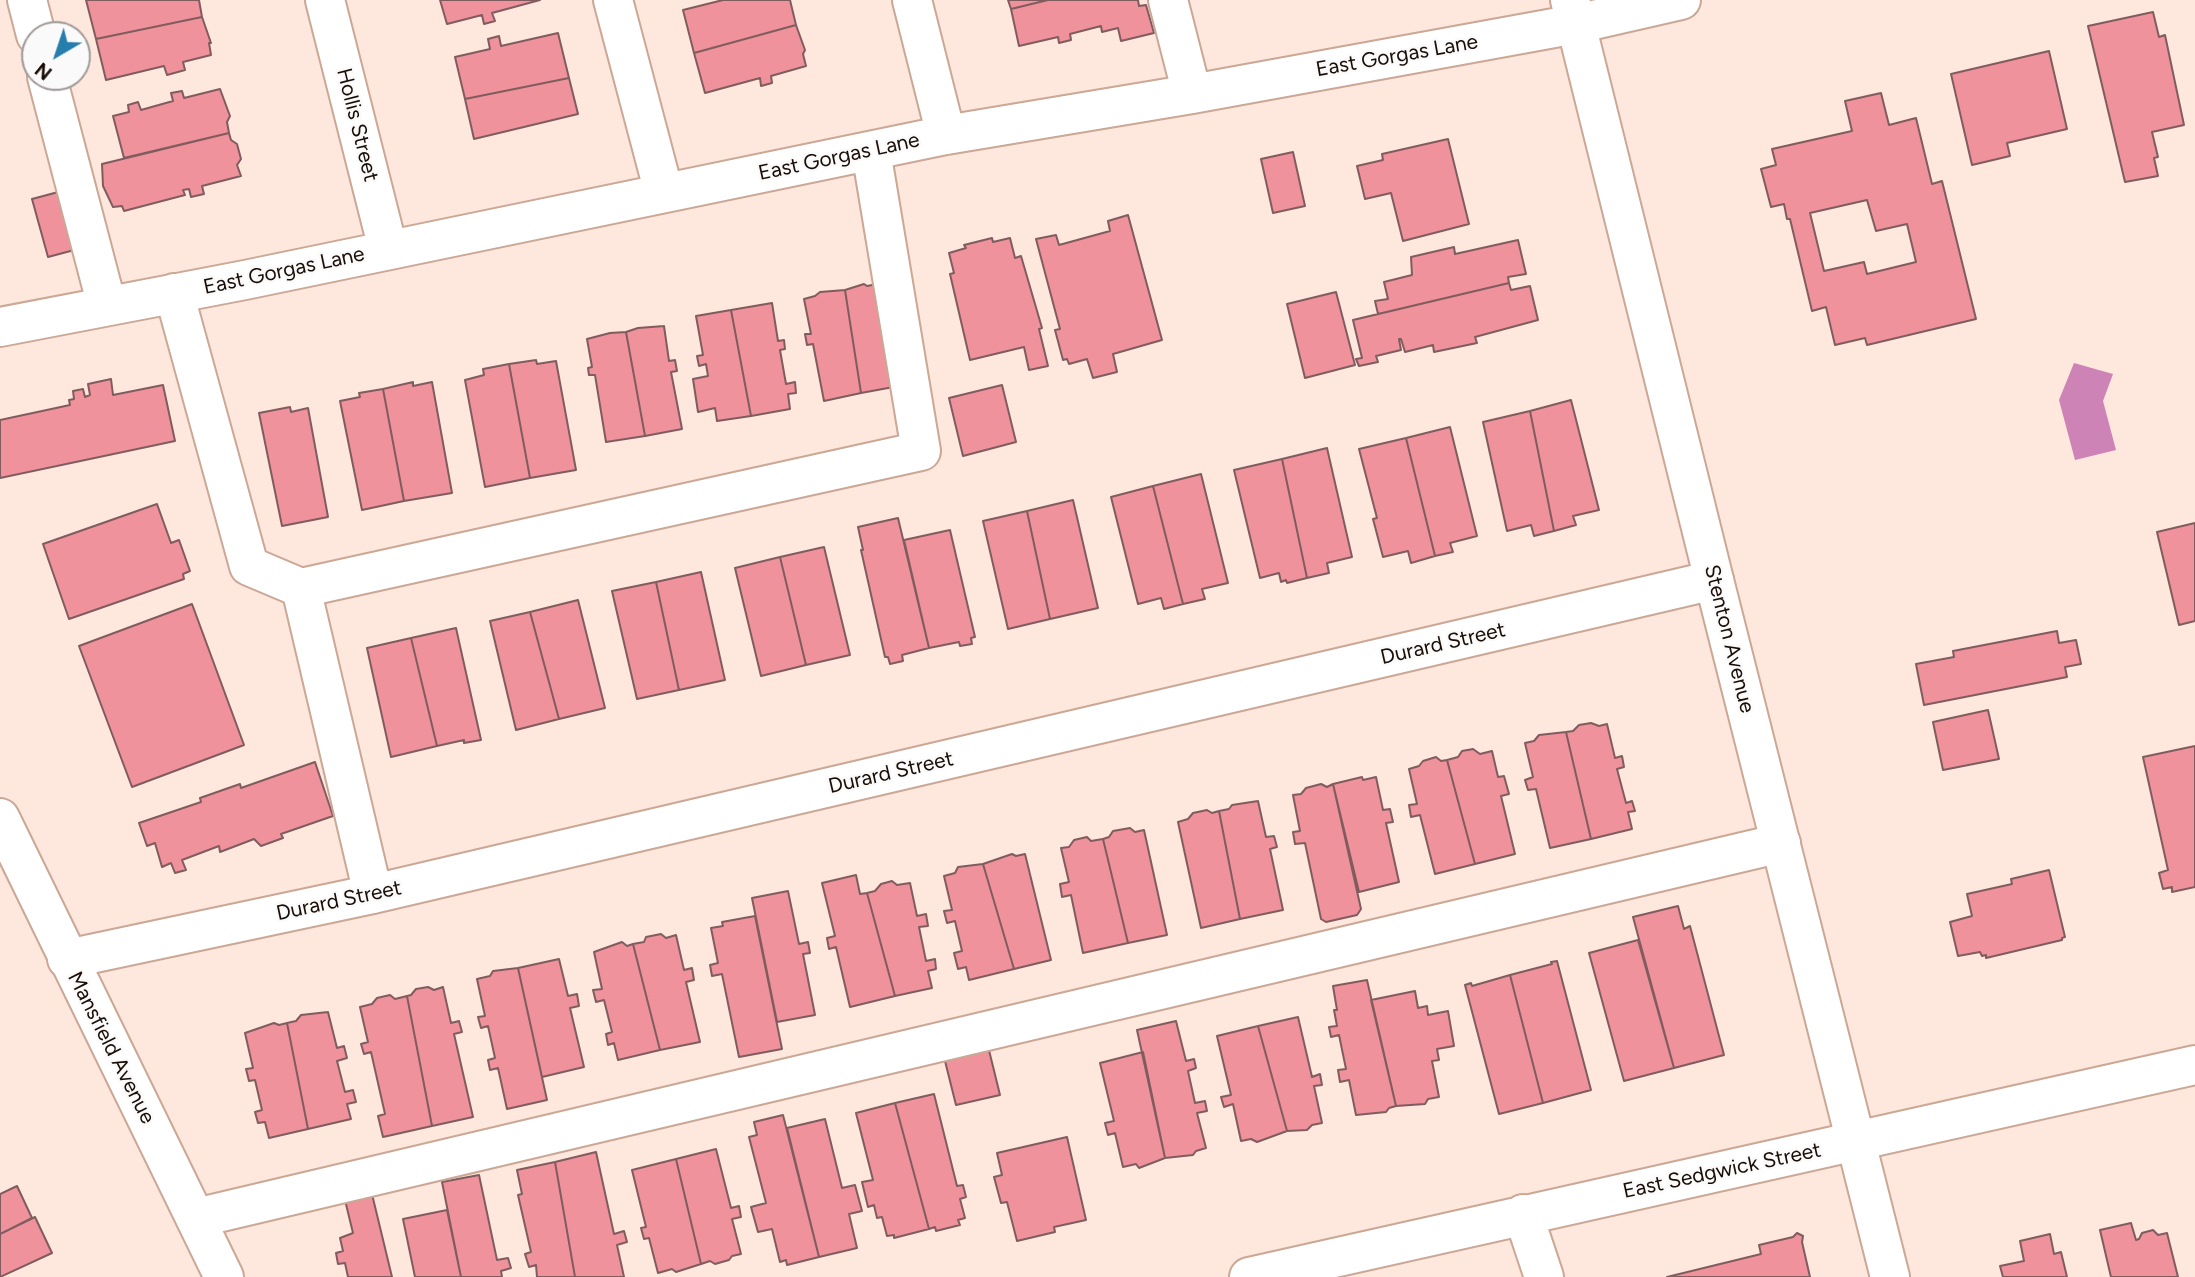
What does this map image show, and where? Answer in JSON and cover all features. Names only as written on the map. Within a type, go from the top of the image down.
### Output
[{"type":"street","points":[[27,0],[32,21]]},
{"type":"street","name":"Hollis Street","points":[[325,0],[388,249]]},
{"type":"street","points":[[613,0],[664,193]]},
{"type":"street","points":[[912,0],[946,135]]},
{"type":"street","points":[[1168,0],[1192,94]]},
{"type":"street","name":"East Gorgas Lane","points":[[0,327],[946,135],[1192,94],[1573,12],[1681,0]]},
{"type":"street","name":"Stenton Avenue","points":[[1573,12],[1890,1277]]},
{"type":"street","points":[[51,91],[107,306]]},
{"type":"street","points":[[174,293],[248,566],[301,588],[921,451],[871,151]]},
{"type":"street","name":"Durard Street","points":[[67,959],[373,894],[1714,580]]},
{"type":"street","points":[[301,588],[373,894]]},
{"type":"street","name":"Mansfield Avenue","points":[[0,818],[224,1277]]},
{"type":"street","points":[[196,1218],[1782,843]]},
{"type":"street","name":"East Sedgwick Street","points":[[1249,1277],[2195,1065]]},
{"type":"street","points":[[1523,1214],[1544,1277]]},
{"type":"shaded area","points":[[2074,363],[2113,374],[2103,401],[2116,450],[2075,460],[2059,400]]},
{"type":"building","points":[[86,0],[199,0],[202,17],[96,39]]},
{"type":"building","points":[[440,0],[540,0],[492,13],[495,21],[484,24],[482,15],[447,24]]},
{"type":"building","points":[[723,0],[790,0],[796,25],[694,53],[683,10]]},
{"type":"building","points":[[1008,0],[1048,0],[1011,9]]},
{"type":"building","points":[[1048,0],[1138,0],[1139,6],[1146,5],[1154,33],[1121,41],[1118,28],[1102,32],[1101,26],[1070,34],[1071,40],[1059,43],[1058,37],[1019,46],[1011,9]]},
{"type":"building","points":[[2153,12],[2159,37],[2165,35],[2184,125],[2152,132],[2158,157],[2154,158],[2158,176],[2125,182],[2088,26]]},
{"type":"building","points":[[202,17],[211,43],[211,55],[183,62],[185,70],[167,75],[164,66],[106,80],[96,39]]},
{"type":"building","points":[[796,25],[805,50],[803,54],[806,66],[771,76],[772,83],[761,86],[760,78],[705,93],[694,53]]},
{"type":"building","points":[[558,33],[569,78],[465,99],[455,57],[490,49],[488,39],[499,36],[501,46]]},
{"type":"building","points":[[2049,51],[2067,129],[2007,143],[2010,156],[1972,165],[1951,74]]},
{"type":"building","points":[[569,78],[578,114],[474,139],[465,99]]},
{"type":"building","points":[[220,89],[230,116],[227,122],[229,133],[124,158],[113,116],[129,112],[128,105],[138,102],[141,110],[173,101],[171,93],[182,91],[184,98]]},
{"type":"building","points":[[1881,93],[1889,125],[1916,118],[1932,184],[1942,181],[1976,319],[1867,345],[1865,338],[1835,345],[1826,307],[1812,311],[1790,219],[1787,219],[1784,204],[1771,207],[1761,169],[1776,165],[1772,149],[1852,131],[1845,101]],"holes":[[[1867,200],[1876,231],[1907,224],[1916,262],[1867,274],[1864,262],[1824,271],[1810,213]]]},
{"type":"building","points":[[229,133],[231,140],[237,144],[241,159],[237,165],[241,176],[202,186],[204,194],[191,197],[189,189],[183,190],[185,195],[124,211],[122,206],[113,207],[103,186],[102,164]]},
{"type":"building","points":[[1448,139],[1469,224],[1403,241],[1391,193],[1365,199],[1357,166],[1383,160],[1382,154]]},
{"type":"building","points":[[1293,152],[1305,206],[1273,213],[1261,159]]},
{"type":"building","points":[[62,191],[78,249],[48,257],[32,199]]},
{"type":"building","points":[[1128,215],[1162,340],[1113,354],[1117,372],[1093,378],[1087,359],[1069,364],[1067,359],[1063,360],[1055,330],[1060,329],[1036,239],[1056,235],[1059,245],[1110,231],[1108,221]]},
{"type":"building","points":[[992,238],[993,242],[1010,238],[1015,258],[1021,256],[1042,328],[1039,329],[1048,366],[1029,370],[1024,347],[970,360],[950,274],[954,273],[949,253],[966,248],[964,245]]},
{"type":"building","points":[[1518,240],[1526,274],[1508,277],[1509,283],[1378,314],[1375,301],[1388,299],[1384,282],[1412,275],[1411,257],[1454,247],[1455,254]]},
{"type":"building","points":[[1509,283],[1511,290],[1530,286],[1538,320],[1475,337],[1477,343],[1434,352],[1433,345],[1405,352],[1399,339],[1401,350],[1376,356],[1378,362],[1359,366],[1356,359],[1362,358],[1353,320]]},
{"type":"building","points":[[864,284],[878,284],[899,386],[861,393],[845,290]]},
{"type":"building","points":[[845,290],[861,393],[824,401],[813,344],[807,345],[805,334],[811,334],[804,299],[820,292]]},
{"type":"building","points":[[1336,292],[1355,365],[1305,378],[1287,304]]},
{"type":"building","points":[[772,303],[778,341],[784,340],[785,349],[780,350],[786,384],[795,382],[796,393],[788,394],[790,409],[751,416],[731,310]]},
{"type":"building","points":[[731,310],[751,416],[717,421],[715,408],[698,412],[693,379],[708,376],[706,364],[699,366],[697,356],[703,355],[696,316]]},
{"type":"building","points":[[664,326],[669,361],[675,360],[677,371],[671,372],[682,429],[645,436],[626,332]]},
{"type":"building","points":[[626,332],[645,436],[606,442],[595,375],[589,375],[588,368],[592,367],[587,339]]},
{"type":"building","points":[[536,360],[537,364],[556,361],[576,470],[530,478],[509,364]]},
{"type":"building","points":[[509,364],[530,478],[485,487],[465,380],[484,375],[483,369]]},
{"type":"building","points":[[111,379],[113,395],[163,385],[175,441],[0,478],[0,420],[70,405],[69,400],[74,399],[73,391],[83,389],[85,397],[90,395],[88,384]]},
{"type":"building","points":[[413,382],[413,386],[432,382],[452,493],[404,501],[383,389]]},
{"type":"building","points":[[1002,385],[1016,442],[963,456],[949,398]]},
{"type":"building","points":[[383,389],[404,501],[362,510],[340,401],[360,397],[359,393]]},
{"type":"building","points":[[1571,400],[1599,510],[1573,516],[1576,525],[1554,531],[1530,411]]},
{"type":"building","points":[[290,407],[291,412],[308,408],[328,517],[282,526],[259,413]]},
{"type":"building","points":[[1530,411],[1554,531],[1534,536],[1531,525],[1507,531],[1483,422]]},
{"type":"building","points":[[1450,427],[1477,536],[1450,543],[1453,552],[1435,556],[1406,438]]},
{"type":"building","points":[[1406,438],[1435,556],[1411,563],[1408,551],[1383,557],[1373,519],[1377,518],[1359,449]]},
{"type":"building","points":[[1327,448],[1352,557],[1327,563],[1329,573],[1307,578],[1282,459]]},
{"type":"building","points":[[1282,459],[1307,578],[1287,583],[1286,580],[1281,582],[1279,573],[1260,578],[1234,470]]},
{"type":"building","points":[[1201,474],[1228,583],[1202,589],[1205,599],[1183,604],[1153,486]]},
{"type":"building","points":[[1153,486],[1183,604],[1164,609],[1161,598],[1138,604],[1111,497]]},
{"type":"building","points":[[1073,500],[1098,608],[1050,619],[1027,511]]},
{"type":"building","points":[[157,504],[171,543],[179,540],[190,571],[183,574],[184,579],[69,619],[43,544]]},
{"type":"building","points":[[1027,511],[1050,619],[1008,629],[983,521]]},
{"type":"building","points":[[898,518],[929,648],[902,655],[903,661],[890,664],[888,657],[885,657],[858,527]]},
{"type":"building","points":[[2195,523],[2195,621],[2179,625],[2157,532]]},
{"type":"building","points":[[950,530],[975,637],[971,638],[972,644],[960,646],[959,642],[929,648],[904,540]]},
{"type":"building","points":[[824,547],[850,655],[806,665],[780,557]]},
{"type":"building","points":[[780,557],[806,665],[761,676],[735,568]]},
{"type":"building","points":[[701,572],[725,680],[679,690],[656,582]]},
{"type":"building","points":[[656,582],[679,690],[637,699],[612,591]]},
{"type":"building","points":[[578,600],[605,708],[559,719],[530,612]]},
{"type":"building","points":[[192,604],[244,745],[132,787],[79,646]]},
{"type":"building","points":[[530,612],[559,719],[516,730],[490,621]]},
{"type":"building","points":[[456,628],[481,740],[464,743],[464,740],[437,746],[411,638]]},
{"type":"building","points":[[2057,631],[2059,643],[2076,640],[2081,664],[2065,667],[2067,677],[1924,705],[1916,664],[1954,657],[1953,651]]},
{"type":"building","points":[[411,638],[437,746],[391,757],[367,648]]},
{"type":"building","points":[[1988,710],[1999,759],[1943,770],[1933,722]]},
{"type":"building","points":[[1591,723],[1599,726],[1607,724],[1615,758],[1622,756],[1624,767],[1617,769],[1626,803],[1632,801],[1635,811],[1628,812],[1632,829],[1591,839],[1566,732],[1573,731],[1579,725]]},
{"type":"building","points":[[1566,732],[1591,839],[1550,848],[1536,789],[1528,790],[1525,780],[1533,777],[1525,743],[1534,741],[1539,735]]},
{"type":"building","points":[[2195,746],[2195,887],[2172,892],[2172,887],[2163,889],[2159,873],[2168,870],[2143,757]]},
{"type":"building","points":[[1473,749],[1480,754],[1492,751],[1498,777],[1504,776],[1509,794],[1501,796],[1515,854],[1475,864],[1447,760],[1458,757],[1462,751]]},
{"type":"building","points":[[1436,757],[1441,761],[1447,760],[1475,864],[1435,874],[1420,815],[1411,817],[1409,805],[1417,804],[1409,769]]},
{"type":"building","points":[[315,762],[333,816],[281,834],[283,838],[261,846],[254,839],[220,852],[219,846],[182,860],[186,870],[175,873],[171,863],[162,867],[155,843],[147,846],[139,823],[201,802],[200,798],[240,784],[241,788]]},
{"type":"building","points":[[1362,777],[1363,780],[1376,777],[1383,810],[1390,809],[1393,822],[1386,823],[1399,882],[1359,892],[1333,784]]},
{"type":"building","points":[[1321,784],[1327,787],[1333,784],[1361,909],[1357,915],[1326,922],[1321,919],[1305,843],[1295,844],[1293,832],[1300,831],[1293,795]]},
{"type":"building","points":[[1258,801],[1266,837],[1274,836],[1277,847],[1270,849],[1283,910],[1240,919],[1219,811],[1229,809],[1232,805]]},
{"type":"building","points":[[1207,810],[1212,813],[1219,811],[1240,919],[1201,928],[1178,822],[1188,819],[1193,813]]},
{"type":"building","points":[[1130,828],[1135,832],[1144,830],[1167,935],[1128,943],[1103,839],[1109,837],[1113,831]]},
{"type":"building","points":[[1087,837],[1091,841],[1103,839],[1128,943],[1083,953],[1071,895],[1062,897],[1060,884],[1069,882],[1061,848],[1069,847],[1074,840]]},
{"type":"building","points":[[1012,854],[1025,854],[1051,960],[1014,969],[983,864]]},
{"type":"building","points":[[983,864],[1014,969],[969,980],[966,967],[958,969],[954,953],[962,951],[955,921],[947,923],[944,911],[952,910],[944,876],[955,873],[958,867]]},
{"type":"building","points":[[2049,870],[2065,937],[2062,940],[1986,958],[1986,955],[1982,956],[1980,952],[1958,956],[1950,922],[1972,916],[1967,894],[2012,884],[2011,879]]},
{"type":"building","points":[[856,875],[860,894],[867,893],[895,996],[850,1007],[836,947],[829,949],[827,938],[835,936],[822,883]]},
{"type":"building","points":[[892,881],[897,885],[910,883],[917,916],[926,914],[928,926],[919,927],[926,961],[935,959],[936,969],[928,971],[932,988],[895,996],[867,893]]},
{"type":"building","points":[[788,891],[799,944],[808,942],[810,953],[803,954],[815,1015],[777,1022],[752,898]]},
{"type":"building","points":[[1678,906],[1684,929],[1690,926],[1724,1055],[1674,1068],[1633,917]]},
{"type":"building","points":[[755,916],[782,1049],[739,1057],[722,974],[712,976],[710,965],[718,963],[711,928],[723,926],[722,922]]},
{"type":"building","points":[[661,934],[666,938],[676,935],[684,970],[692,968],[694,980],[686,982],[700,1042],[660,1050],[633,944],[644,942],[646,937]]},
{"type":"building","points":[[1638,940],[1674,1068],[1624,1081],[1589,953]]},
{"type":"building","points":[[622,942],[627,946],[633,944],[660,1050],[618,1060],[614,1043],[608,1045],[606,1034],[612,1032],[604,1000],[596,1002],[593,990],[602,989],[594,952]]},
{"type":"building","points":[[559,959],[568,996],[577,994],[579,1006],[570,1008],[584,1067],[542,1077],[518,968]]},
{"type":"building","points":[[1557,961],[1591,1090],[1543,1103],[1510,975]]},
{"type":"building","points":[[518,968],[547,1100],[507,1109],[498,1068],[490,1070],[488,1060],[495,1058],[488,1026],[481,1028],[478,1017],[485,1016],[477,979],[490,976],[493,971]]},
{"type":"building","points":[[1510,975],[1543,1103],[1499,1114],[1465,985],[1471,983],[1472,986]]},
{"type":"building","points":[[1367,980],[1396,1106],[1386,1112],[1356,1115],[1349,1080],[1340,1082],[1338,1070],[1346,1069],[1339,1035],[1331,1037],[1329,1027],[1337,1026],[1333,986]]},
{"type":"building","points":[[428,987],[434,990],[443,987],[451,1023],[459,1021],[462,1032],[454,1034],[473,1117],[432,1126],[407,996],[416,989]]},
{"type":"building","points":[[1415,991],[1418,1008],[1427,1006],[1428,1015],[1448,1011],[1454,1046],[1437,1049],[1439,1060],[1432,1061],[1439,1097],[1428,1099],[1425,1104],[1396,1106],[1371,1000]]},
{"type":"building","points":[[390,995],[395,999],[407,996],[432,1126],[383,1137],[378,1116],[385,1114],[371,1052],[364,1054],[361,1044],[368,1042],[360,1007]]},
{"type":"building","points":[[328,1012],[337,1048],[344,1046],[347,1058],[337,1061],[345,1092],[353,1090],[356,1102],[347,1104],[351,1119],[308,1129],[287,1023],[296,1021],[301,1015]]},
{"type":"building","points":[[1298,1017],[1312,1077],[1320,1074],[1322,1085],[1314,1086],[1322,1123],[1312,1125],[1307,1130],[1287,1131],[1258,1026]]},
{"type":"building","points":[[1176,1021],[1186,1061],[1194,1059],[1196,1068],[1188,1071],[1195,1103],[1205,1101],[1207,1111],[1197,1113],[1206,1148],[1193,1155],[1165,1158],[1137,1030]]},
{"type":"building","points":[[274,1023],[287,1023],[308,1129],[269,1138],[265,1122],[258,1123],[255,1112],[262,1110],[255,1080],[249,1081],[246,1069],[253,1068],[245,1033]]},
{"type":"building","points":[[1258,1026],[1287,1131],[1257,1142],[1251,1139],[1241,1141],[1233,1104],[1224,1107],[1221,1097],[1231,1095],[1217,1036]]},
{"type":"building","points":[[986,1038],[1000,1095],[956,1105],[942,1049]]},
{"type":"building","points":[[1143,1052],[1165,1158],[1139,1168],[1136,1164],[1123,1167],[1115,1133],[1108,1135],[1105,1123],[1114,1121],[1100,1063]]},
{"type":"building","points":[[934,1094],[957,1186],[963,1185],[966,1197],[960,1199],[965,1218],[958,1220],[960,1225],[936,1231],[935,1227],[929,1229],[895,1103]]},
{"type":"building","points":[[895,1103],[929,1229],[894,1238],[894,1235],[887,1236],[882,1217],[877,1218],[874,1205],[868,1207],[862,1182],[873,1180],[856,1113]]},
{"type":"building","points":[[783,1115],[819,1257],[787,1265],[786,1260],[780,1262],[772,1229],[758,1232],[751,1207],[766,1203],[749,1137],[757,1135],[754,1122]]},
{"type":"building","points":[[825,1119],[842,1188],[855,1185],[862,1211],[849,1214],[857,1248],[819,1257],[787,1128]]},
{"type":"building","points":[[1067,1137],[1086,1220],[1054,1227],[1055,1232],[1017,1241],[1007,1202],[1001,1203],[994,1177],[1002,1175],[997,1153]]},
{"type":"building","points":[[716,1149],[731,1208],[739,1206],[741,1217],[732,1219],[741,1254],[715,1264],[710,1261],[701,1264],[676,1159]]},
{"type":"building","points":[[596,1152],[614,1234],[624,1231],[627,1242],[617,1245],[624,1277],[575,1277],[555,1162]]},
{"type":"building","points":[[676,1159],[701,1264],[676,1272],[672,1269],[658,1273],[649,1238],[644,1239],[641,1228],[646,1227],[632,1170]]},
{"type":"building","points":[[555,1162],[575,1277],[537,1277],[536,1265],[529,1267],[525,1254],[531,1252],[518,1195],[522,1194],[517,1170]]},
{"type":"building","points":[[479,1175],[497,1260],[508,1258],[511,1268],[501,1271],[502,1277],[461,1277],[442,1182]]},
{"type":"building","points":[[17,1186],[32,1218],[0,1234],[0,1194]]},
{"type":"building","points":[[371,1190],[392,1277],[348,1277],[345,1263],[338,1264],[336,1253],[343,1251],[340,1238],[353,1233],[344,1196]]},
{"type":"building","points":[[447,1210],[461,1277],[415,1277],[403,1219]]},
{"type":"building","points":[[35,1217],[52,1253],[0,1277],[0,1234]]},
{"type":"building","points":[[2131,1223],[2136,1240],[2142,1233],[2153,1230],[2158,1235],[2167,1233],[2178,1277],[2111,1277],[2100,1230]]},
{"type":"building","points":[[1797,1233],[1803,1236],[1810,1277],[1667,1277],[1761,1254],[1759,1245],[1793,1237]]},
{"type":"building","points":[[2050,1234],[2054,1254],[2061,1252],[2067,1277],[2003,1277],[2000,1266],[2024,1261],[2020,1241]]}]
